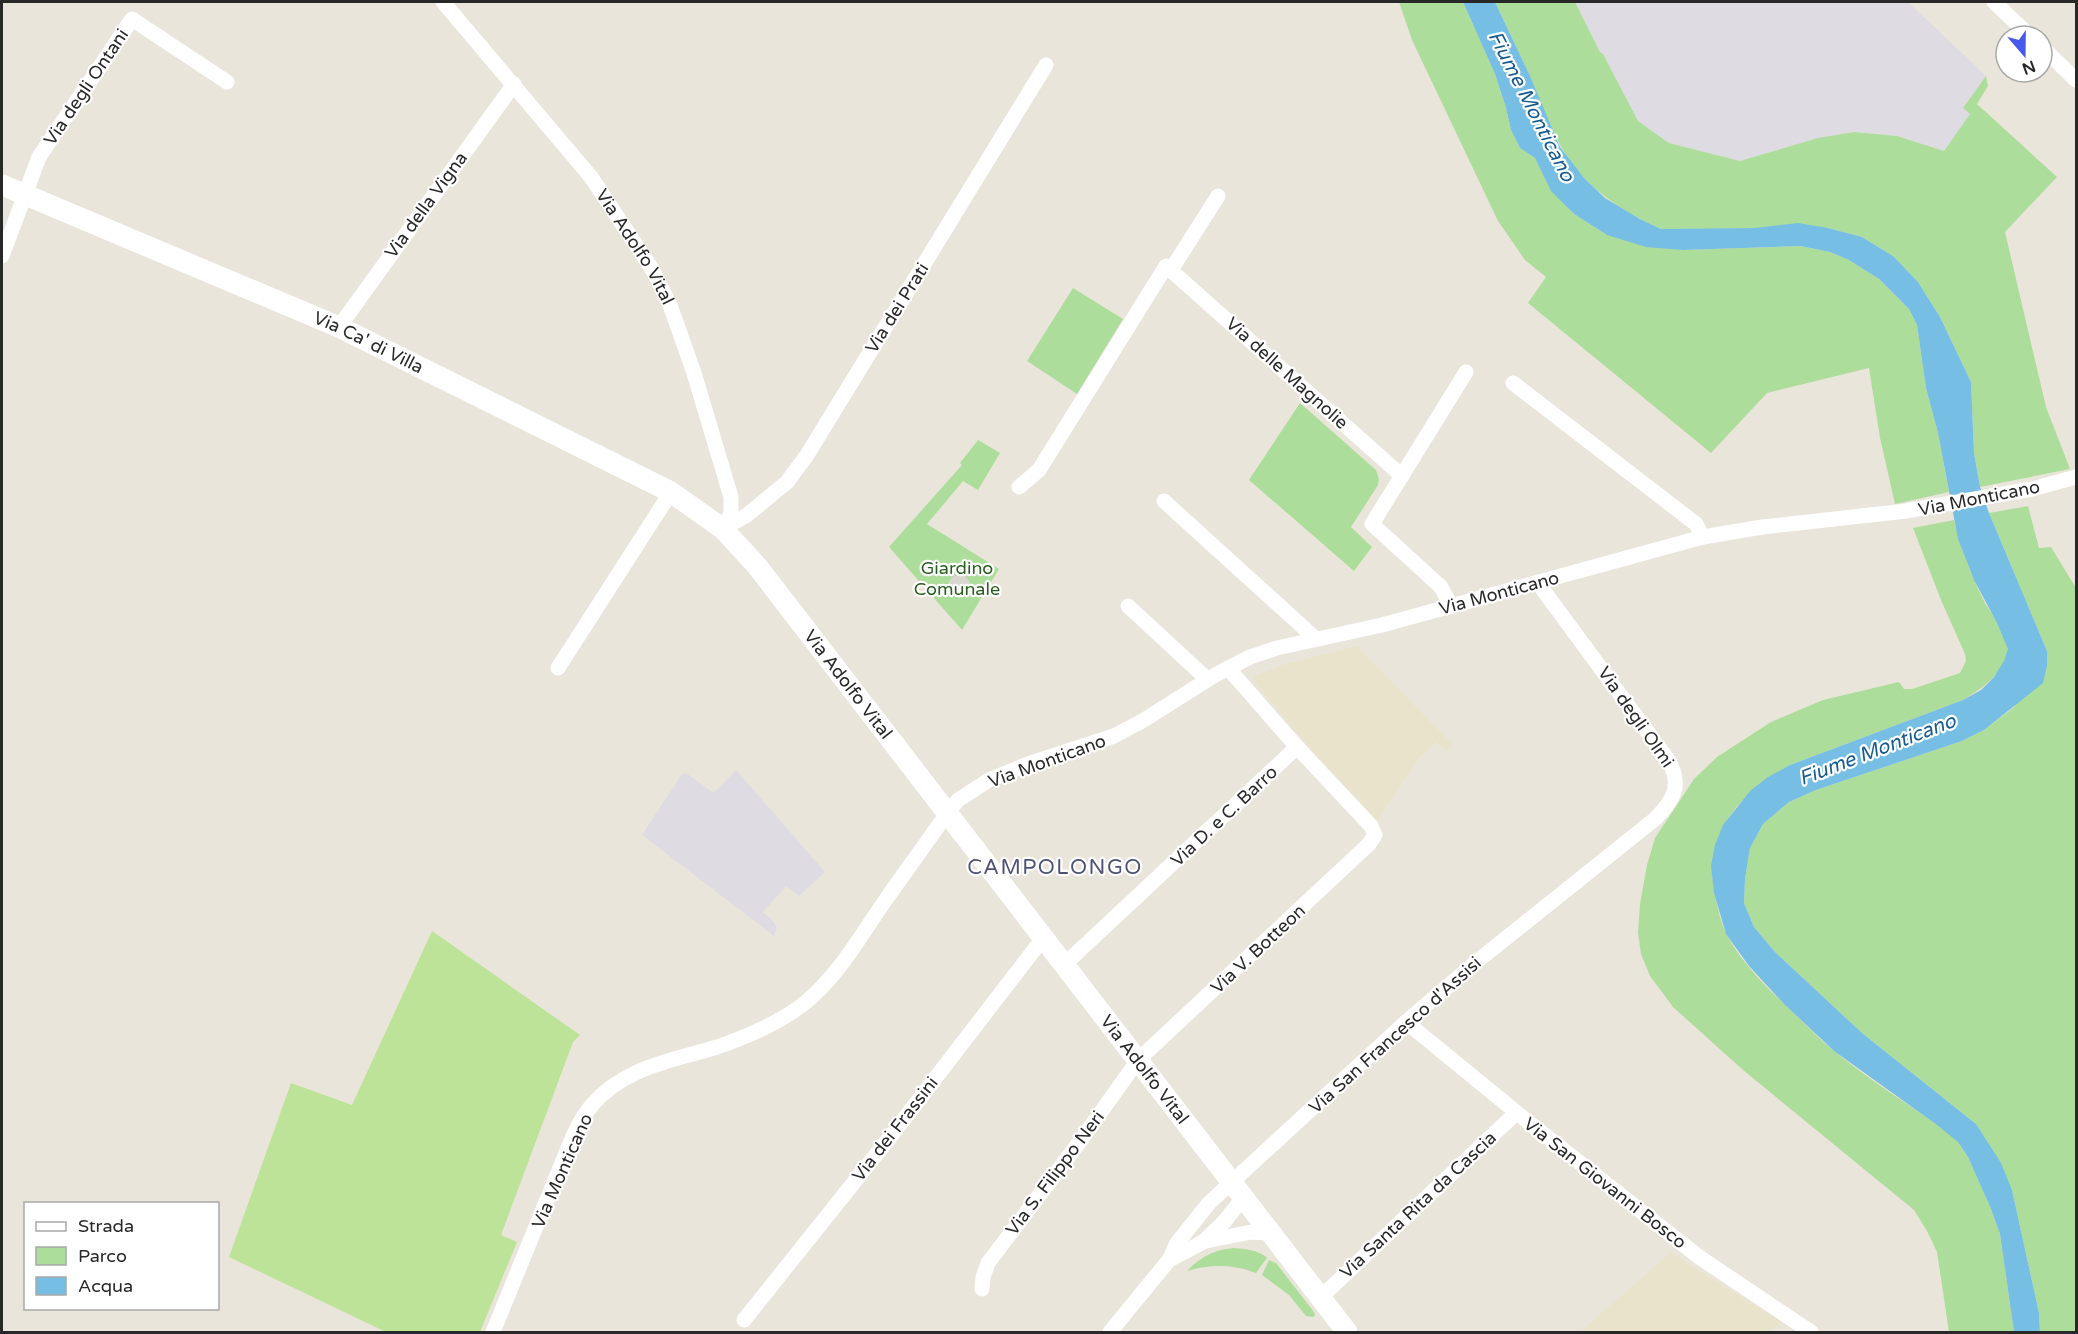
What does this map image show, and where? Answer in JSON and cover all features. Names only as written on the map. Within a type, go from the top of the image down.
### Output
[{"type":"street","name":"Via Adolfo Vital","points":[[443,2],[591,177],[646,260],[670,305],[694,374],[731,497],[731,513],[723,529],[757,566],[1347,1332]]},
{"type":"street","points":[[1994,2],[2017,24]]},
{"type":"street","name":"Via degli Ontani","points":[[25,194],[39,157],[132,19],[226,82]]},
{"type":"street","points":[[2054,59],[2076,80]]},
{"type":"street","name":"Via dei Prati","points":[[723,529],[747,515],[787,482],[807,455],[1046,65]]},
{"type":"street","name":"Via della Vigna","points":[[339,327],[514,84]]},
{"type":"street","name":"Via Ca' di Villa","points":[[2,185],[339,327],[671,492],[723,529]]},
{"type":"street","points":[[2,256],[25,194]]},
{"type":"street","points":[[1019,487],[1039,470],[1166,266],[1171,270],[1218,196]]},
{"type":"street","name":"Via delle Magnolie","points":[[1171,270],[1402,476]]},
{"type":"street","points":[[1451,606],[1441,587],[1372,524],[1466,372]]},
{"type":"street","points":[[1513,383],[1696,524],[1703,537]]},
{"type":"street","name":"Via Monticano","points":[[493,1332],[576,1128],[590,1106],[606,1090],[635,1072],[719,1046],[771,1026],[807,1002],[838,968],[948,812],[958,800],[989,780],[1007,771],[1114,736],[1144,720],[1207,679],[1277,648],[1451,606],[1703,537],[1762,527],[1906,511],[2025,490],[2076,477]]},
{"type":"street","points":[[558,668],[671,492]]},
{"type":"street","points":[[1164,501],[1316,639]]},
{"type":"street","name":"Via degli Olmi","points":[[1538,583],[1669,761],[1676,778],[1673,796],[1666,808],[1564,893]]},
{"type":"street","points":[[1128,606],[1207,679]]},
{"type":"street","points":[[1228,668],[1297,747]]},
{"type":"street","name":"Via V. Botteon","points":[[1138,1060],[1369,844],[1375,835],[1371,826],[1297,747]]},
{"type":"street","name":"Via D. e C. Barro","points":[[1065,964],[1297,747]]},
{"type":"street","name":"Via San Francesco d'Assisi","points":[[1238,1191],[1406,1022],[1564,893]]},
{"type":"street","name":"Via dei Frassini","points":[[744,1320],[887,1141],[1044,937]]},
{"type":"street","name":"Via San Giovanni Bosco","points":[[1406,1022],[1516,1113],[1699,1257],[1811,1332]]},
{"type":"street","name":"Via S. Filippo Neri","points":[[982,1289],[988,1263],[1138,1060]]},
{"type":"street","name":"Via Santa Rita da Cascia","points":[[1320,1298],[1516,1113]]},
{"type":"street","points":[[1203,1242],[1224,1222],[1238,1191]]},
{"type":"street","points":[[1110,1332],[1169,1260],[1176,1243],[1203,1211],[1238,1191]]},
{"type":"street","points":[[1169,1260],[1203,1242],[1242,1233],[1271,1233]]},
{"type":"shaded area","points":[[1575,2],[1908,2],[1986,76],[1963,108],[1971,114],[1944,151],[1897,136],[1854,132],[1818,138],[1740,161],[1669,143],[1638,121]]},
{"type":"shaded area","points":[[959,575],[969,582],[970,586],[963,596],[959,597],[949,590],[948,586],[955,576]]},
{"type":"shaded area","points":[[1357,646],[1453,745],[1446,752],[1436,742],[1419,758],[1377,821],[1296,732],[1259,688],[1254,676],[1285,664]]},
{"type":"shaded area","points":[[736,770],[825,872],[799,896],[786,886],[763,912],[777,928],[774,936],[642,835],[682,774],[686,773],[714,793]]},
{"type":"shaded area","points":[[1671,1252],[1782,1322],[1770,1332],[1580,1332]]},
{"type":"green space","points":[[1399,2],[1463,2],[1495,74],[1511,130],[1520,148],[1535,158],[1551,190],[1574,214],[1607,235],[1683,250],[1800,246],[1830,252],[1849,260],[1879,279],[1909,309],[1917,325],[1926,388],[1938,433],[1949,492],[1895,504],[1880,438],[1869,368],[1767,393],[1711,453],[1528,303],[1546,277],[1525,260],[1498,221],[1412,40]]},
{"type":"green space","points":[[1495,2],[1575,2],[1638,121],[1669,143],[1740,161],[1818,138],[1854,132],[1897,136],[1944,151],[1970,114],[1963,108],[1986,76],[1988,86],[1977,104],[2057,177],[2005,232],[2046,407],[2070,469],[1980,487],[1974,453],[1971,382],[1940,317],[1918,282],[1893,256],[1862,237],[1828,228],[1661,229],[1601,194],[1584,178],[1559,143]]},
{"type":"green space","points":[[1073,288],[1123,319],[1077,394],[1027,361]]},
{"type":"green space","points":[[1300,403],[1376,470],[1379,479],[1378,485],[1351,527],[1372,547],[1354,571],[1249,480]]},
{"type":"green space","name":"Giardino Comunale","points":[[978,440],[1000,453],[978,490],[963,481],[927,524],[999,569],[962,630],[889,547],[962,465],[960,463]]},
{"type":"green space","points":[[2028,506],[2039,548],[2051,547],[2076,588],[2076,1332],[2040,1332],[2039,1313],[2012,1190],[1976,1124],[1862,1033],[1775,952],[1754,927],[1744,903],[1750,848],[1763,824],[1789,802],[1816,790],[1962,741],[1984,730],[2014,707],[2047,651],[1989,513]]},
{"type":"green space","points":[[1954,520],[1963,552],[1976,583],[2005,637],[2008,649],[2003,665],[1992,679],[1963,700],[1790,765],[1754,789],[1727,820],[1719,837],[1714,856],[1713,877],[1720,918],[1725,931],[1734,947],[1762,982],[1830,1048],[1949,1133],[1968,1157],[2000,1234],[2014,1332],[1949,1332],[1937,1252],[1914,1210],[1743,1070],[1673,1007],[1650,976],[1641,954],[1638,933],[1640,904],[1647,865],[1655,838],[1694,779],[1717,757],[1771,722],[1823,700],[1899,682],[1904,689],[1912,689],[1960,673],[1966,661],[1965,654],[1913,528]]},
{"type":"green space","points":[[432,931],[580,1035],[573,1042],[501,1235],[517,1242],[480,1332],[386,1332],[229,1257],[291,1083],[352,1105]]},
{"type":"green space","points":[[1247,1249],[1267,1258],[1256,1273],[1222,1266],[1187,1271],[1209,1255],[1220,1250]]},
{"type":"green space","points":[[1269,1260],[1276,1263],[1314,1312],[1313,1317],[1306,1316],[1289,1295],[1262,1275]]},
{"type":"water","name":"Fiume Monticano","points":[[1463,2],[1495,2],[1560,147],[1584,178],[1605,198],[1661,229],[1755,228],[1798,223],[1862,237],[1893,256],[1918,282],[1940,317],[1971,382],[1974,453],[1980,487],[2047,651],[2047,666],[2043,683],[1984,730],[1962,741],[1816,790],[1789,802],[1763,824],[1750,848],[1744,903],[1754,927],[1775,952],[1862,1033],[1976,1124],[2001,1163],[2012,1190],[2039,1313],[2040,1332],[2014,1332],[2000,1234],[1968,1157],[1958,1142],[1834,1051],[1784,1004],[1749,966],[1726,934],[1714,893],[1711,866],[1715,845],[1723,825],[1750,791],[1768,777],[1790,765],[1963,700],[1981,690],[1994,677],[2004,661],[2008,649],[1974,580],[1958,539],[1938,433],[1926,388],[1917,325],[1909,309],[1879,279],[1849,260],[1830,252],[1800,246],[1683,250],[1646,247],[1607,235],[1574,214],[1551,191],[1535,158],[1520,148],[1511,130],[1495,74]]},
{"type":"district","name":"CAMPOLONGO","points":[[1055,867]]}]
